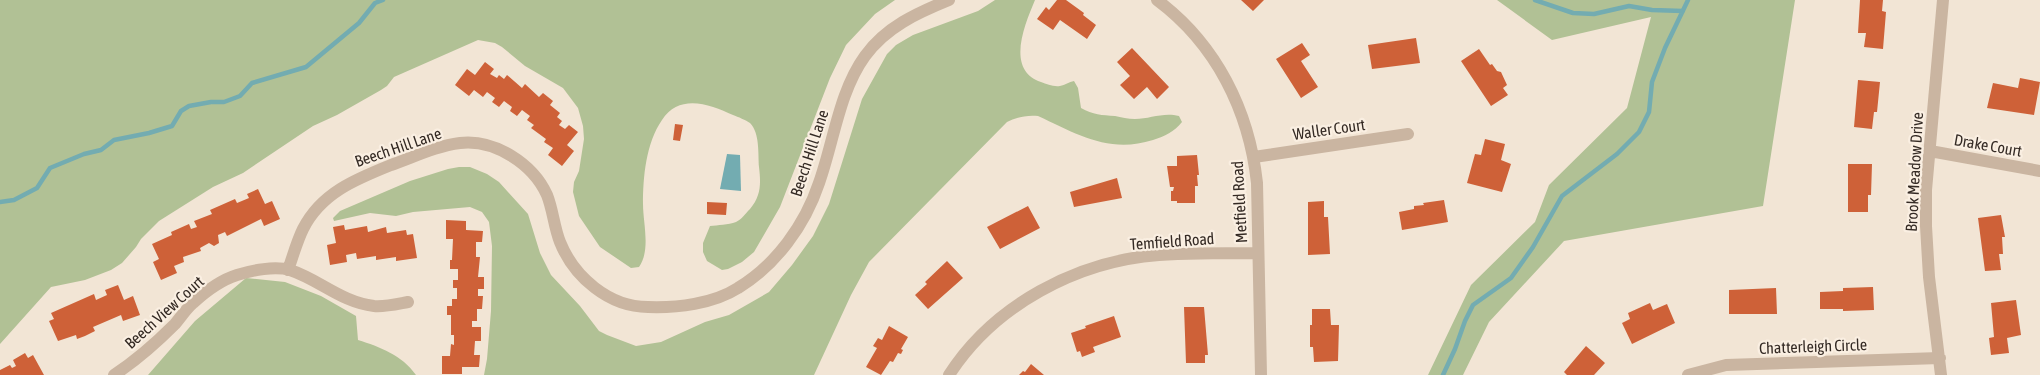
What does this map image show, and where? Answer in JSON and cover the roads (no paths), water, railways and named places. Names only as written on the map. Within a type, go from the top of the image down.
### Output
[{"type":"street","name":"Beech Hill Lane","points":[[288,270],[303,228],[314,212],[330,195],[354,180],[438,147],[463,143],[490,146],[514,157],[532,172],[546,194],[560,241],[569,261],[582,277],[601,292],[622,303],[647,308],[712,300],[736,290],[759,273],[785,246],[805,216],[819,184],[851,79],[866,54],[885,34],[913,15],[949,0]]},
{"type":"street","name":"Metfield Road","points":[[1157,0],[1192,31],[1219,66],[1239,106],[1254,157],[1257,183],[1261,375]]},
{"type":"street","name":"Brook Meadow Drive","points":[[1941,375],[1929,277],[1926,226],[1930,151],[1943,0]]},
{"type":"street","name":"Waller Court","points":[[1254,157],[1408,134]]},
{"type":"street","name":"Drake Court","points":[[1930,151],[2040,171]]},
{"type":"street","name":"Temfield Road","points":[[949,375],[967,352],[1006,314],[1033,295],[1060,280],[1092,268],[1158,255],[1258,253]]},
{"type":"street","name":"Beech View Court","points":[[114,375],[151,347],[192,304],[213,288],[237,275],[266,269],[288,270],[306,277],[343,298],[354,301],[374,306],[390,306],[408,302]]},
{"type":"street","name":"Chatterleigh Circle","points":[[1688,375],[1726,365],[1940,358]]},
{"type":"water","points":[[727,154],[740,155],[741,191],[720,189]]},
{"type":"waterway","points":[[0,202],[14,200],[37,188],[50,168],[84,154],[101,150],[114,140],[172,126],[181,111],[189,106],[224,102],[240,96],[252,83],[306,67],[359,23],[375,3],[383,0]]},
{"type":"waterway","points":[[1535,0],[1573,13],[1594,14],[1629,6],[1652,10],[1683,11]]},
{"type":"waterway","points":[[1443,375],[1473,305],[1511,278],[1533,247],[1562,196],[1617,154],[1639,132],[1649,112],[1652,82],[1665,48],[1688,0]]}]
